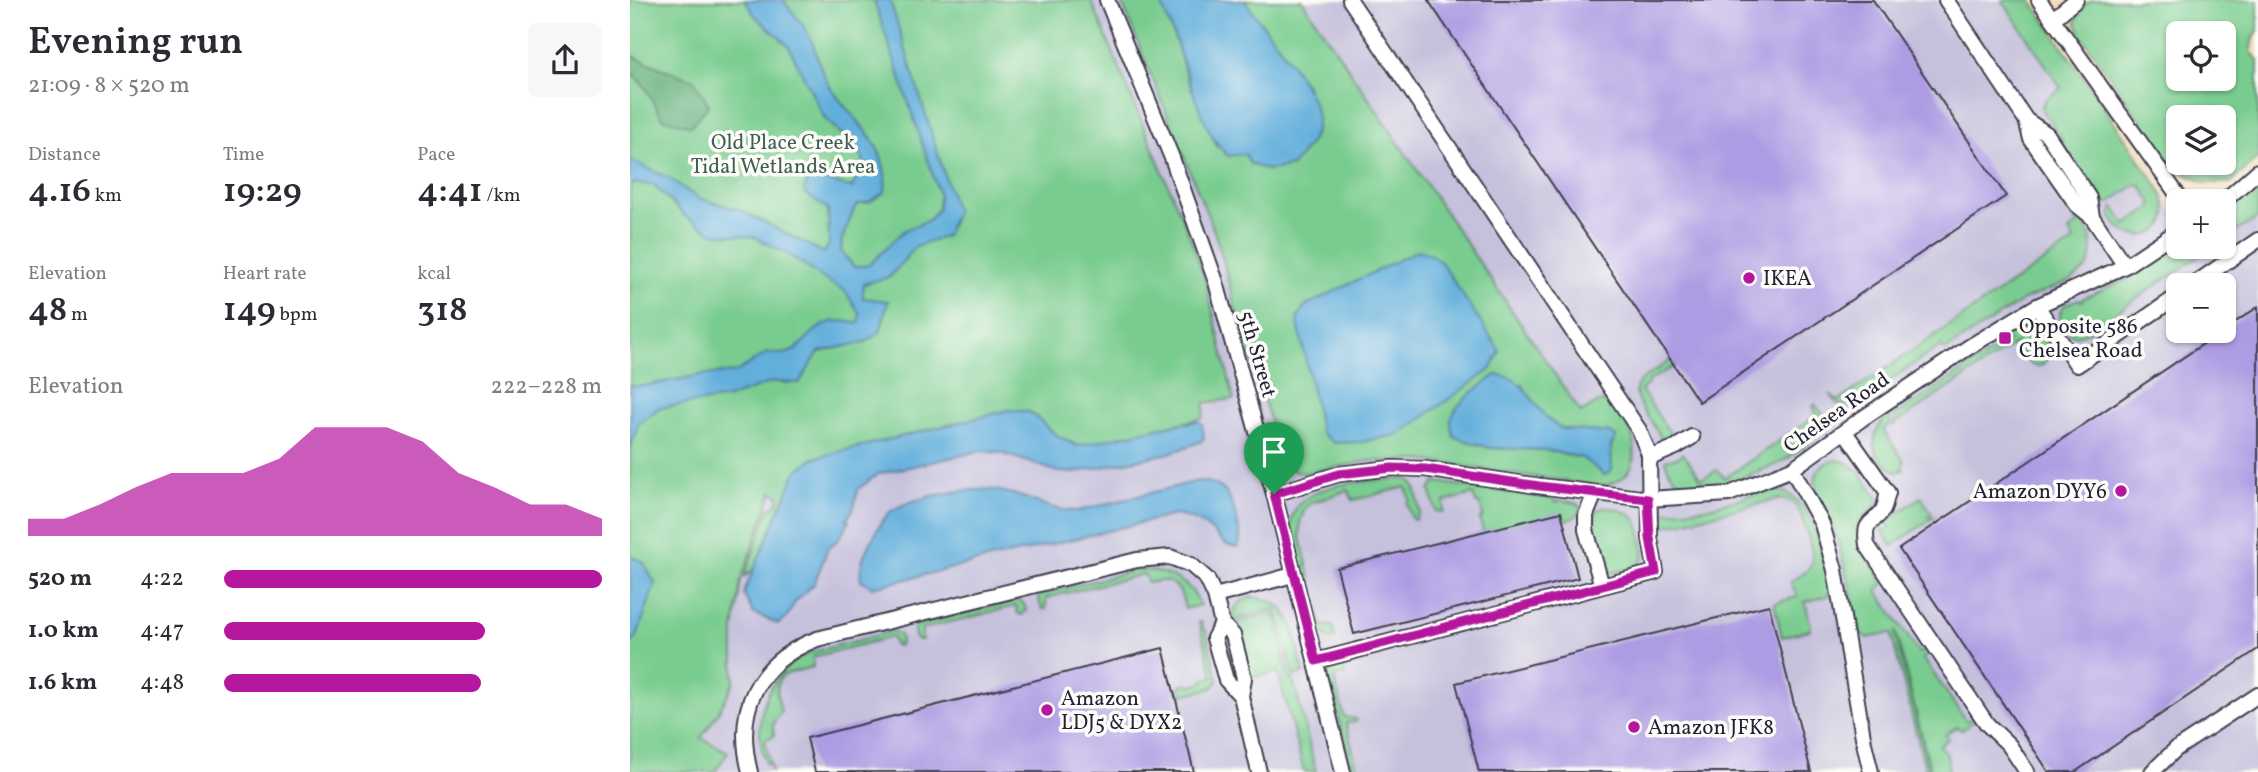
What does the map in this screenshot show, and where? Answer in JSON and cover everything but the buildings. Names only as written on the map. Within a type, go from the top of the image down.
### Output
[{"type":"street","name":"5th Street","points":[[1107,0],[1172,158],[1216,282],[1274,494],[1343,772]]},
{"type":"street","points":[[1316,661],[1656,572],[1650,538],[1650,458],[1639,430],[1350,0]]},
{"type":"street","points":[[1946,0],[2026,120],[2047,134],[2090,198],[2092,217],[2125,266]]},
{"type":"street","points":[[2039,0],[2173,189]]},
{"type":"street","points":[[2053,19],[2077,0]]},
{"type":"street","points":[[2236,190],[2258,171]]},
{"type":"street","name":"Chelsea Road","points":[[1274,494],[1339,474],[1392,468],[1425,469],[1648,499],[1729,494],[1792,469],[1969,347],[2038,306],[2125,266],[2166,239]]},
{"type":"street","points":[[2210,273],[2258,240]]},
{"type":"street","points":[[2038,306],[2077,365],[2166,304]]},
{"type":"street","points":[[1845,432],[1888,493],[1882,511],[1868,525],[1865,533],[1867,545],[1987,724],[2009,745],[2027,772]]},
{"type":"street","points":[[1650,458],[1692,437]]},
{"type":"street","points":[[1792,469],[1822,523],[1835,569],[1871,772]]},
{"type":"street","points":[[1595,493],[1586,514],[1586,530],[1602,586]]},
{"type":"street","points":[[750,772],[745,738],[752,694],[768,669],[809,642],[1137,560],[1170,557],[1191,565],[1207,579],[1215,596],[1222,624],[1233,635],[1244,678],[1241,696],[1259,772]]},
{"type":"street","points":[[1215,596],[1293,575]]},
{"type":"street","points":[[2152,772],[2176,749],[2258,695]]},
{"type":"shaded area","points":[[1061,0],[2024,0],[2166,202],[2166,259],[2236,259],[2236,202],[2258,186],[2258,772],[678,772],[718,713],[734,682],[734,631],[741,580],[777,479],[1083,436],[1228,400]]},
{"type":"green space","name":"Old Place Creek Tidal Wetlands Area","points":[[630,0],[1091,0],[1192,242],[1206,284],[1234,399],[1205,403],[1203,418],[1077,446],[1055,434],[1030,412],[1009,410],[814,458],[796,472],[754,569],[744,578],[769,509],[776,505],[780,496],[772,492],[741,580],[734,631],[734,682],[701,738],[728,752],[715,772],[630,772]]},
{"type":"green space","points":[[1121,0],[1160,0],[1186,75],[1217,147],[1307,87],[1244,0],[1302,0],[1581,413],[1600,402],[1610,404],[1620,412],[1633,440],[1634,456],[1629,470],[1618,481],[1598,486],[1421,460],[1368,461],[1305,473],[1294,471],[1281,458],[1259,383],[1262,381],[1258,379],[1242,336],[1214,231]],"holes":[[[1522,384],[1540,411],[1558,426],[1570,430],[1610,433],[1616,437],[1604,475],[1583,458],[1545,450],[1490,448]]]},
{"type":"green space","points":[[2002,0],[2031,0],[2159,188],[2166,206],[2165,220],[2159,229],[2138,235],[2126,232],[2117,225],[2111,214],[2114,207],[2126,225],[2151,208],[2152,203],[2137,184],[2109,203],[2099,199],[2060,142],[2063,140],[2041,108],[2045,100],[2061,88]]},
{"type":"green space","points":[[2092,0],[2258,0],[2258,31],[2252,41],[2251,52],[2258,60],[2258,157],[2231,183],[2205,183],[2188,175],[2236,175],[2236,105],[2166,105],[2166,156],[2082,37],[2076,22],[2080,8]]},
{"type":"green space","points":[[630,55],[694,80],[709,105],[691,126],[663,119],[645,87],[630,71]]},
{"type":"green space","points":[[2058,186],[2089,232],[2092,246],[2087,268],[2072,280],[2024,300],[1945,351],[1941,346],[1881,386],[1883,390],[1856,408],[1837,404],[1830,394],[1838,401],[2074,241],[2069,231],[2078,224],[2054,189]]},
{"type":"green space","points":[[2258,186],[2258,218],[2236,232],[2236,206],[2252,194]]},
{"type":"green space","points":[[2166,254],[2166,259],[2195,259],[2174,273],[2166,273],[2166,279],[2084,334],[2076,336],[2062,324],[2061,311],[2066,304],[2083,300],[2124,281]]},
{"type":"green space","points":[[2028,324],[2043,335],[2048,351],[2044,363],[2039,366],[2032,365],[2016,343],[1892,426],[1895,416],[2008,341],[2005,335],[2020,325]]},
{"type":"green space","points":[[1671,360],[1675,366],[1648,381],[1641,390],[1672,436],[1682,433],[1675,440],[1662,442],[1656,428],[1642,409],[1636,388],[1640,381]]},
{"type":"green space","points":[[1815,404],[1829,423],[1828,430],[1785,460],[1749,476],[1721,484],[1693,486],[1681,482],[1671,474],[1665,460],[1679,457],[1683,453],[1701,479],[1717,470],[1725,478],[1817,415],[1813,407]]},
{"type":"green space","points":[[1895,409],[1897,411],[1891,415],[1890,424],[1883,430],[1904,461],[1904,470],[1897,472],[1879,458],[1874,442],[1880,425]]},
{"type":"green space","points":[[1836,460],[1856,469],[1878,499],[1859,524],[1858,533],[1863,551],[1884,583],[1877,591],[1919,653],[1930,650],[1923,658],[1966,721],[1973,717],[1976,719],[1962,730],[1957,727],[1946,734],[1948,739],[1940,745],[1947,755],[1949,772],[1931,772],[1896,632],[1929,772],[1926,772],[1891,633],[1868,638],[1860,633],[1837,540],[1831,521],[1819,499],[1815,481],[1819,469]]},
{"type":"green space","points":[[1407,479],[1415,488],[1420,512],[1415,520],[1412,519],[1407,503],[1410,500],[1406,487],[1353,500],[1348,490],[1311,503],[1305,509],[1300,522],[1300,536],[1322,626],[1333,626],[1335,638],[1331,640],[1320,630],[1311,611],[1293,541],[1291,525],[1295,510],[1305,499],[1337,486]]},
{"type":"green space","points":[[1436,482],[1554,499],[1554,502],[1559,500],[1576,503],[1580,509],[1577,515],[1569,520],[1483,532],[1480,504],[1476,503],[1473,494],[1444,502],[1444,512],[1436,511],[1430,490]]},
{"type":"green space","points":[[1766,490],[1782,491],[1806,510],[1820,542],[1831,590],[1827,596],[1805,602],[1810,630],[1782,637],[1774,603],[1797,597],[1791,582],[1806,572],[1812,563],[1807,532],[1794,504],[1778,499],[1666,526],[1661,526],[1658,522],[1664,512],[1704,508]]},
{"type":"green space","points":[[1921,497],[1932,514],[1928,517],[1934,517],[1892,546],[1881,529],[1885,531],[1890,528],[1887,522],[1879,526]]},
{"type":"green space","points":[[1605,507],[1631,515],[1639,526],[1644,554],[1640,563],[1632,568],[1612,573],[1604,568],[1594,516],[1597,510]]},
{"type":"green space","points":[[1146,570],[1179,580],[1191,590],[1200,605],[1185,609],[1181,594],[1174,584],[1164,581],[1148,583],[1144,574],[1046,598],[1046,609],[1042,609],[1038,598],[1042,594]]},
{"type":"green space","points":[[1250,597],[1265,599],[1285,612],[1295,634],[1304,673],[1293,676],[1276,609],[1233,620],[1237,606]]},
{"type":"green space","points":[[1018,600],[1024,604],[1026,610],[1022,615],[1018,614],[1016,606],[922,629],[922,640],[915,637],[914,628],[917,625]]},
{"type":"green space","points":[[1274,613],[1289,679],[1293,679],[1316,772],[1304,772],[1278,672],[1252,677],[1240,652],[1234,623]]},
{"type":"green space","points":[[1199,622],[1206,630],[1218,681],[1212,688],[1182,695],[1180,685],[1203,683],[1204,679],[1213,677]]},
{"type":"green space","points":[[893,631],[900,635],[901,642],[898,646],[892,637],[813,657],[813,667],[781,678],[777,690],[781,712],[773,724],[774,736],[765,739],[772,772],[770,764],[766,764],[762,748],[761,720],[767,696],[780,675],[788,666],[809,653]]},
{"type":"green space","points":[[1343,666],[1345,675],[1334,677],[1344,717],[1357,719],[1356,722],[1346,723],[1358,772],[1352,772],[1327,671]]},
{"type":"water","points":[[745,0],[783,0],[809,35],[829,85],[868,133],[882,159],[885,192],[869,202],[856,205],[842,239],[841,251],[854,267],[869,265],[903,231],[929,220],[938,209],[939,194],[874,0],[890,0],[956,212],[946,236],[915,247],[890,277],[863,284],[863,298],[888,301],[880,332],[865,342],[819,352],[799,383],[772,382],[728,398],[659,408],[638,424],[630,450],[630,386],[736,372],[767,353],[789,353],[821,326],[831,322],[859,323],[860,314],[845,291],[791,256],[755,237],[713,233],[685,216],[654,185],[630,183],[630,160],[669,178],[698,198],[740,210],[824,253],[829,244],[828,209],[804,193],[808,175],[852,188],[864,161],[858,149],[825,119],[788,45],[756,17]]},
{"type":"water","points":[[1160,0],[1244,0],[1298,74],[1314,106],[1317,119],[1315,132],[1292,166],[1268,170],[1250,164],[1245,154],[1228,156],[1219,146],[1203,118]]},
{"type":"water","points":[[1418,250],[1441,262],[1500,351],[1491,369],[1400,434],[1362,442],[1334,443],[1321,433],[1297,319],[1305,306]]},
{"type":"water","points":[[1496,375],[1517,382],[1543,414],[1561,428],[1610,433],[1616,437],[1611,446],[1612,470],[1605,475],[1582,458],[1545,450],[1490,448],[1454,437],[1451,420],[1458,406]]},
{"type":"water","points":[[1009,410],[1030,412],[1055,434],[1077,446],[1198,421],[1202,424],[1204,437],[1202,441],[1170,453],[1073,473],[1059,472],[1001,453],[980,451],[878,474],[858,489],[854,507],[847,520],[849,522],[838,540],[828,548],[814,584],[795,602],[787,617],[778,624],[753,613],[744,594],[746,587],[796,472],[814,458]]},
{"type":"water","points":[[1198,481],[1221,487],[1229,497],[1239,531],[1238,547],[1229,546],[1198,522],[1174,515],[882,585],[872,587],[861,580],[864,556],[881,522],[899,507],[927,497],[975,490],[1000,491],[1058,509],[1078,511]]},
{"type":"water","points":[[630,556],[643,562],[655,583],[637,637],[630,645]]},
{"type":"place","name":"IKEA","points":[[1749,278]]},
{"type":"place","name":"Opposite 586 Chelsea Road","points":[[2005,338]]},
{"type":"place","name":"Amazon DYY6","points":[[2121,491]]},
{"type":"place","name":"Amazon LDJ5 & DYX2","points":[[1047,710]]},
{"type":"place","name":"Amazon JFK8","points":[[1634,727]]},
{"type":"route","points":[[1392,468],[1425,469],[1648,499],[1650,538],[1656,572],[1316,661],[1274,494],[1339,474],[1392,468]]}]
